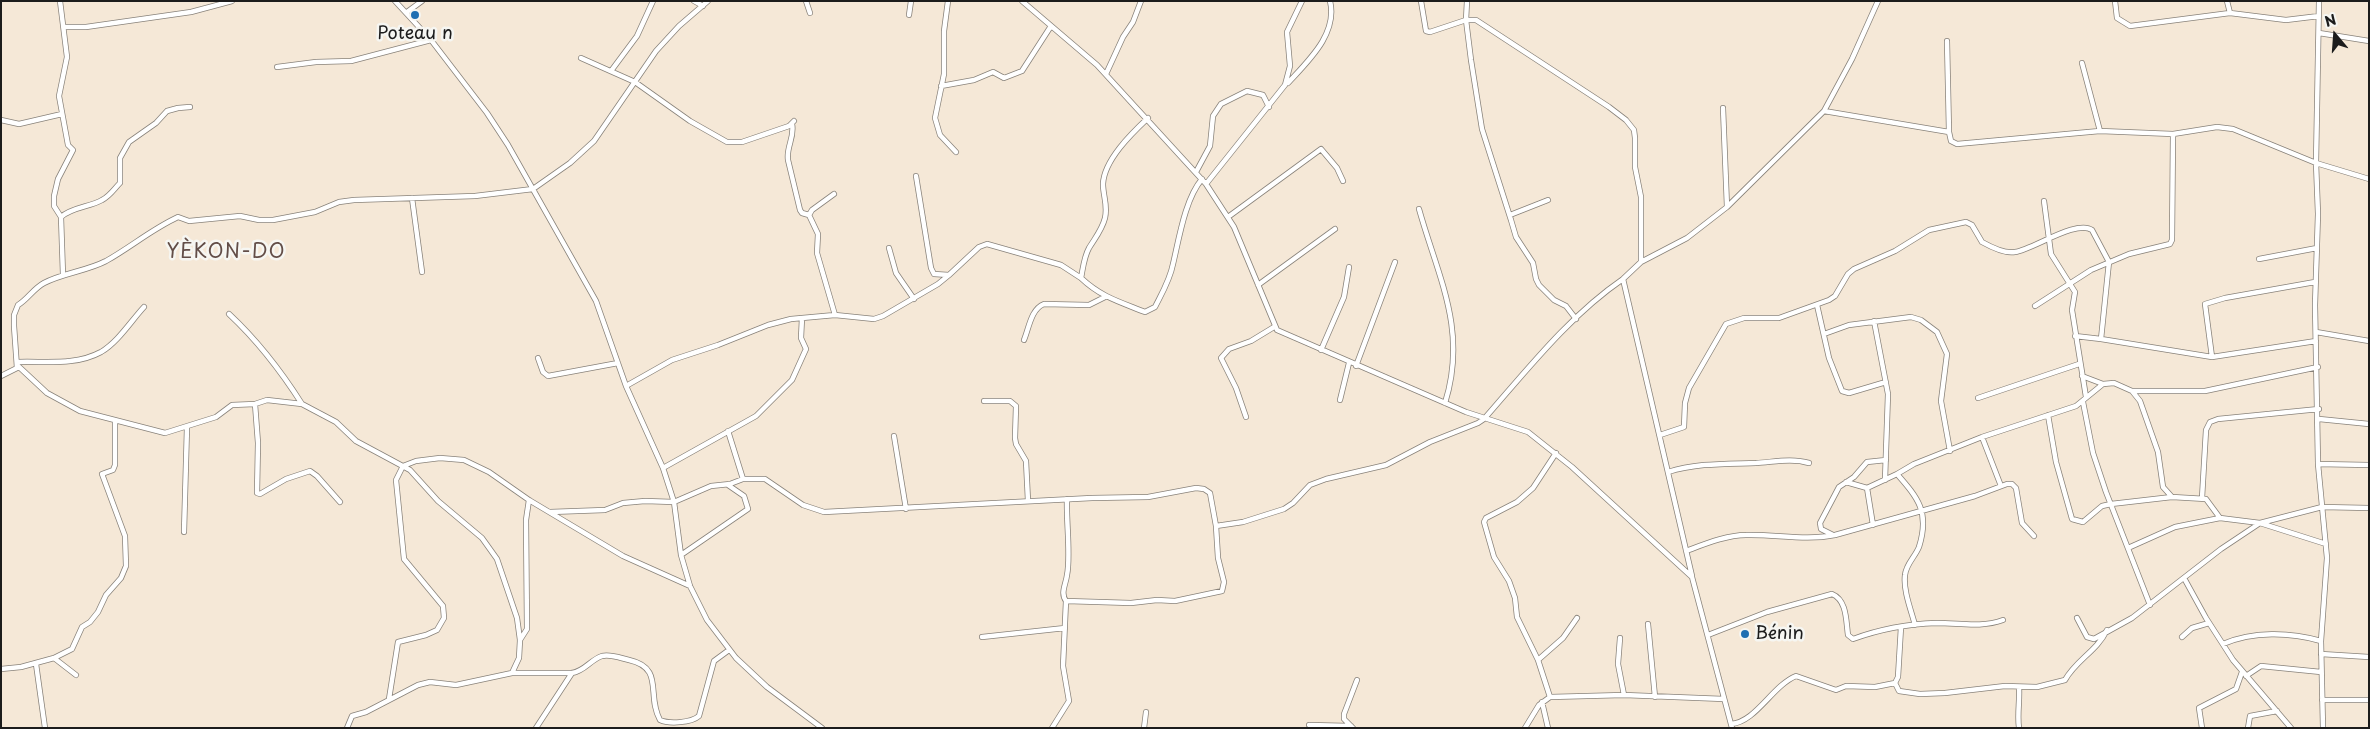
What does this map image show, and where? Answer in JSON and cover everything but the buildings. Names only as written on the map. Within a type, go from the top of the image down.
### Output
[{"type":"street","points":[[60,1],[67,57],[59,96],[68,145],[73,150],[58,179],[54,196],[54,206],[61,217],[63,275]]},
{"type":"street","points":[[64,27],[86,27],[191,12],[232,1]]},
{"type":"street","points":[[395,1],[431,40],[487,113],[533,189],[596,301],[626,386],[663,468],[674,502],[681,555],[690,586],[707,620],[729,650],[768,687],[822,728]]},
{"type":"street","points":[[407,12],[422,1]]},
{"type":"street","points":[[611,71],[637,36],[653,1]]},
{"type":"street","points":[[694,1],[702,6]]},
{"type":"street","points":[[1,376],[17,368],[14,315],[18,304],[25,301],[28,294],[34,289],[63,275],[103,262],[145,237],[159,226],[178,217],[189,221],[240,216],[259,220],[273,220],[315,212],[339,202],[474,196],[533,189],[570,164],[594,141],[662,45],[679,26],[708,1]]},
{"type":"street","points":[[806,1],[810,14]]},
{"type":"street","points":[[948,1],[944,31],[945,63],[936,106],[936,124],[940,135],[956,152]]},
{"type":"street","points":[[1022,1],[1106,74],[1206,184],[1228,217],[1274,327],[1284,335],[1445,403],[1484,419],[1528,432],[1556,453],[1692,577]]},
{"type":"street","points":[[1106,74],[1123,37],[1133,22],[1141,1]]},
{"type":"street","points":[[1285,85],[1290,66],[1287,32],[1302,1]]},
{"type":"street","points":[[1206,184],[1285,85],[1310,59],[1324,39],[1332,11],[1330,1]]},
{"type":"street","points":[[1421,1],[1426,31],[1430,32],[1466,20],[1476,20],[1626,120],[1634,130],[1636,145],[1635,167],[1641,197],[1641,262]]},
{"type":"street","points":[[1467,1],[1466,20],[1470,60],[1482,129],[1516,237],[1533,263],[1539,285],[1554,300],[1566,306],[1576,319]]},
{"type":"street","points":[[1216,526],[1262,517],[1284,509],[1294,503],[1310,485],[1326,479],[1386,465],[1430,442],[1484,419],[1576,319],[1605,292],[1623,279],[1641,262],[1687,238],[1727,207],[1824,111],[1852,59],[1878,1]]},
{"type":"street","points":[[2115,1],[2117,18],[2130,26],[2230,13],[2286,20],[2319,16]]},
{"type":"street","points":[[2227,1],[2230,13]]},
{"type":"street","points":[[2319,1],[2316,163],[2318,202],[2315,282],[2319,409],[2318,464],[2326,544],[2321,641],[2323,728]]},
{"type":"street","points":[[909,16],[910,2]]},
{"type":"street","points":[[941,86],[974,80],[993,72],[1004,78],[1019,73],[1050,26]]},
{"type":"street","points":[[2319,33],[2369,41]]},
{"type":"street","points":[[277,67],[316,62],[350,62],[431,40]]},
{"type":"street","points":[[1947,41],[1949,132],[1951,141],[1957,144],[2100,131],[2173,134],[2217,127],[2233,129],[2316,163],[2369,180]]},
{"type":"street","points":[[581,58],[635,82],[690,121],[727,142],[742,142],[793,122],[794,134],[788,152],[788,160],[800,210],[802,213],[809,215],[818,234],[817,254],[835,315]]},
{"type":"street","points":[[2082,63],[2100,131]]},
{"type":"street","points":[[1196,172],[1210,146],[1213,116],[1221,104],[1247,91],[1263,95],[1269,107]]},
{"type":"street","points":[[61,217],[65,213],[94,204],[109,195],[120,183],[120,158],[129,142],[156,123],[167,111],[190,107]]},
{"type":"street","points":[[1723,108],[1727,207]]},
{"type":"street","points":[[1824,111],[1949,132]]},
{"type":"street","points":[[1,120],[19,124],[62,114]]},
{"type":"street","points":[[1081,278],[1085,258],[1101,231],[1105,217],[1107,207],[1103,182],[1107,169],[1118,149],[1148,118]]},
{"type":"street","points":[[2035,306],[2070,282],[2109,262],[2129,254],[2170,244],[2172,240],[2173,134]]},
{"type":"street","points":[[1228,217],[1321,149],[1333,162],[1343,180]]},
{"type":"street","points":[[916,176],[931,268],[938,284]]},
{"type":"street","points":[[626,386],[672,360],[718,346],[768,325],[802,318],[835,315],[874,319],[883,316],[938,284],[979,247],[987,244],[1054,263],[1081,278],[1095,291],[1105,297],[1145,312],[1155,307],[1168,282],[1177,239],[1190,198],[1202,179]]},
{"type":"street","points":[[809,215],[812,210],[834,194]]},
{"type":"street","points":[[412,198],[422,272]]},
{"type":"street","points":[[1510,215],[1548,200]]},
{"type":"street","points":[[2044,201],[2053,261],[2070,282],[2075,292],[2072,310],[2079,364],[2086,398]]},
{"type":"street","points":[[1419,209],[1444,287],[1454,329],[1453,379],[1445,403]]},
{"type":"street","points":[[1660,436],[1684,427],[1685,403],[1689,388],[1726,324],[1744,318],[1779,318],[1835,296],[1848,274],[1854,269],[1895,251],[1928,230],[1969,223],[1982,242],[2011,252],[2022,250],[2048,237],[2089,227],[2109,262],[2101,339]]},
{"type":"street","points":[[1258,285],[1335,229]]},
{"type":"street","points":[[889,248],[896,273],[914,299]]},
{"type":"street","points":[[2259,259],[2316,248]]},
{"type":"street","points":[[1356,366],[1395,262]]},
{"type":"street","points":[[1321,350],[1344,297],[1349,267]]},
{"type":"street","points":[[934,274],[949,275]]},
{"type":"street","points":[[1623,279],[1692,577],[1731,726],[1743,722],[1782,683],[1796,676],[1836,690],[1846,686],[1876,687],[1895,683]]},
{"type":"street","points":[[2212,357],[2205,304],[2225,298],[2315,282]]},
{"type":"street","points":[[1024,340],[1035,310],[1040,306],[1089,305],[1105,297]]},
{"type":"street","points":[[1817,304],[1829,358],[1842,392],[1849,393],[1886,382]]},
{"type":"street","points":[[17,363],[64,362],[85,358],[101,352],[144,307]]},
{"type":"street","points":[[229,314],[250,334],[286,379],[302,404]]},
{"type":"street","points":[[663,468],[756,416],[795,376],[806,349],[801,338],[802,318]]},
{"type":"street","points":[[1824,334],[1849,325],[1916,318],[1937,332],[1943,341],[1947,354],[1941,401],[1950,451]]},
{"type":"street","points":[[1874,321],[1888,394],[1885,480]]},
{"type":"street","points":[[1246,417],[1236,388],[1222,358],[1229,349],[1251,341],[1274,327]]},
{"type":"street","points":[[2316,332],[2369,341]]},
{"type":"street","points":[[2075,336],[2212,357],[2316,341]]},
{"type":"street","points":[[538,358],[544,372],[548,376],[618,363]]},
{"type":"street","points":[[17,363],[47,393],[80,411],[165,433],[216,417],[232,405],[255,404],[267,400],[302,404],[336,422],[356,440],[381,456],[410,470],[438,501],[482,538],[497,559],[517,618],[520,640],[519,658],[512,673]]},
{"type":"street","points":[[1340,400],[1349,363]]},
{"type":"street","points":[[1978,398],[2079,364]]},
{"type":"street","points":[[2082,376],[2103,384],[2114,383],[2132,391],[2205,391],[2318,367]]},
{"type":"street","points":[[1846,482],[1867,488],[1914,464],[1982,437],[2083,402],[2103,384]]},
{"type":"street","points":[[2132,391],[2146,413],[2158,452],[2163,488],[2172,497]]},
{"type":"street","points":[[984,401],[1010,401],[1016,406],[1015,438],[1017,447],[1026,461],[1028,502]]},
{"type":"street","points":[[2083,402],[2093,453],[2150,605]]},
{"type":"street","points":[[255,404],[258,443],[257,493],[260,494],[286,479],[310,471],[317,476],[340,502]]},
{"type":"street","points":[[2202,498],[2206,430],[2210,422],[2218,419],[2319,409]]},
{"type":"street","points":[[2048,415],[2056,462],[2072,519],[2082,522],[2102,506],[2111,504],[2172,497],[2202,498],[2209,501],[2220,518]]},
{"type":"street","points":[[2319,419],[2369,424]]},
{"type":"street","points":[[1,669],[36,664],[39,661],[54,658],[72,649],[82,627],[94,617],[106,595],[121,578],[126,566],[125,536],[102,474],[113,470],[115,465],[115,421]]},
{"type":"street","points":[[184,532],[187,427]]},
{"type":"street","points":[[728,431],[744,480]]},
{"type":"street","points":[[894,436],[906,509]]},
{"type":"street","points":[[1982,437],[2002,486]]},
{"type":"street","points":[[1550,697],[1538,660],[1517,617],[1515,598],[1509,580],[1494,557],[1484,522],[1486,518],[1510,507],[1533,488],[1556,453]]},
{"type":"street","points":[[389,699],[397,644],[401,641],[426,635],[437,630],[444,618],[443,606],[404,559],[396,480],[403,466],[416,461],[440,458],[464,460],[489,472],[529,500],[623,556],[690,586]]},
{"type":"street","points":[[1668,472],[1705,465],[1793,460],[1809,463]]},
{"type":"street","points":[[1835,535],[1821,529],[1820,523],[1834,492],[1854,477],[1867,462],[1886,460]]},
{"type":"street","points":[[2318,464],[2369,466]]},
{"type":"street","points":[[1897,474],[1918,498],[1922,510],[1923,526],[1918,547],[1905,574],[1915,625]]},
{"type":"street","points":[[550,512],[605,510],[623,503],[645,501],[674,502],[711,486],[728,485],[744,480],[765,478],[803,505],[824,512],[1067,499],[1148,497],[1179,490],[1204,489],[1210,493],[1216,526],[1216,546],[1224,582],[1222,591],[1175,601],[1157,600],[1131,603],[1066,601]]},
{"type":"street","points":[[1686,551],[1744,535],[1782,538],[1823,538],[2012,484],[2016,488],[2022,523],[2034,536]]},
{"type":"street","points":[[681,555],[748,509],[744,496],[728,485]]},
{"type":"street","points":[[1867,488],[1873,525]]},
{"type":"street","points":[[1052,728],[1069,701],[1063,666],[1066,601],[1063,596],[1068,570],[1067,499]]},
{"type":"street","points":[[520,640],[527,629],[526,520],[529,500]]},
{"type":"street","points":[[2077,618],[2090,639],[2132,618],[2221,549],[2260,524],[2322,507],[2369,508]]},
{"type":"street","points":[[2128,548],[2175,527],[2220,518],[2260,524],[2326,544]]},
{"type":"street","points":[[2184,578],[2209,623],[2244,674],[2291,728]]},
{"type":"street","points":[[1708,635],[1767,612],[1832,594],[1838,596],[1843,604],[1850,638],[1884,629],[1915,625],[1937,623],[1984,625],[2003,620]]},
{"type":"street","points":[[1538,660],[1563,638],[1577,618]]},
{"type":"street","points":[[2182,637],[2192,628],[2209,623]]},
{"type":"street","points":[[1648,624],[1655,697]]},
{"type":"street","points":[[1895,683],[1898,677],[1902,627]]},
{"type":"street","points":[[982,637],[1065,628]]},
{"type":"street","points":[[1895,683],[1899,691],[1920,694],[2043,686],[2065,680],[2074,666],[2089,655],[2107,630]]},
{"type":"street","points":[[2223,644],[2234,639],[2254,635],[2290,635],[2321,641]]},
{"type":"street","points":[[1620,638],[1618,664],[1624,695]]},
{"type":"street","points":[[347,728],[352,716],[366,712],[418,685],[430,682],[456,684],[512,673],[572,674],[582,671],[593,660],[608,655],[642,663],[649,669],[660,720],[664,722],[691,720],[699,716],[714,661],[729,650]]},
{"type":"street","points":[[2321,654],[2369,657]]},
{"type":"street","points":[[54,658],[76,675]]},
{"type":"street","points":[[36,664],[45,728]]},
{"type":"street","points":[[2202,728],[2199,708],[2236,689],[2244,674],[2261,666],[2321,672]]},
{"type":"street","points":[[536,728],[572,674]]},
{"type":"street","points":[[1352,727],[1344,719],[1344,714],[1357,680]]},
{"type":"street","points":[[2019,687],[2020,702],[2017,714],[2019,728]]},
{"type":"street","points":[[1525,728],[1542,702],[1550,697],[1624,695],[1724,699]]},
{"type":"street","points":[[2322,700],[2369,700]]},
{"type":"street","points":[[1542,702],[1548,728]]},
{"type":"street","points":[[2248,728],[2250,716],[2276,711]]},
{"type":"street","points":[[1144,728],[1146,712]]},
{"type":"street","points":[[1309,725],[1352,727]]},
{"type":"place","name":"Poteau n","points":[[415,15]]},
{"type":"place","name":"Bénin","points":[[1745,634]]},
{"type":"district","name":"YÈKON-DO","points":[[226,252]]}]
